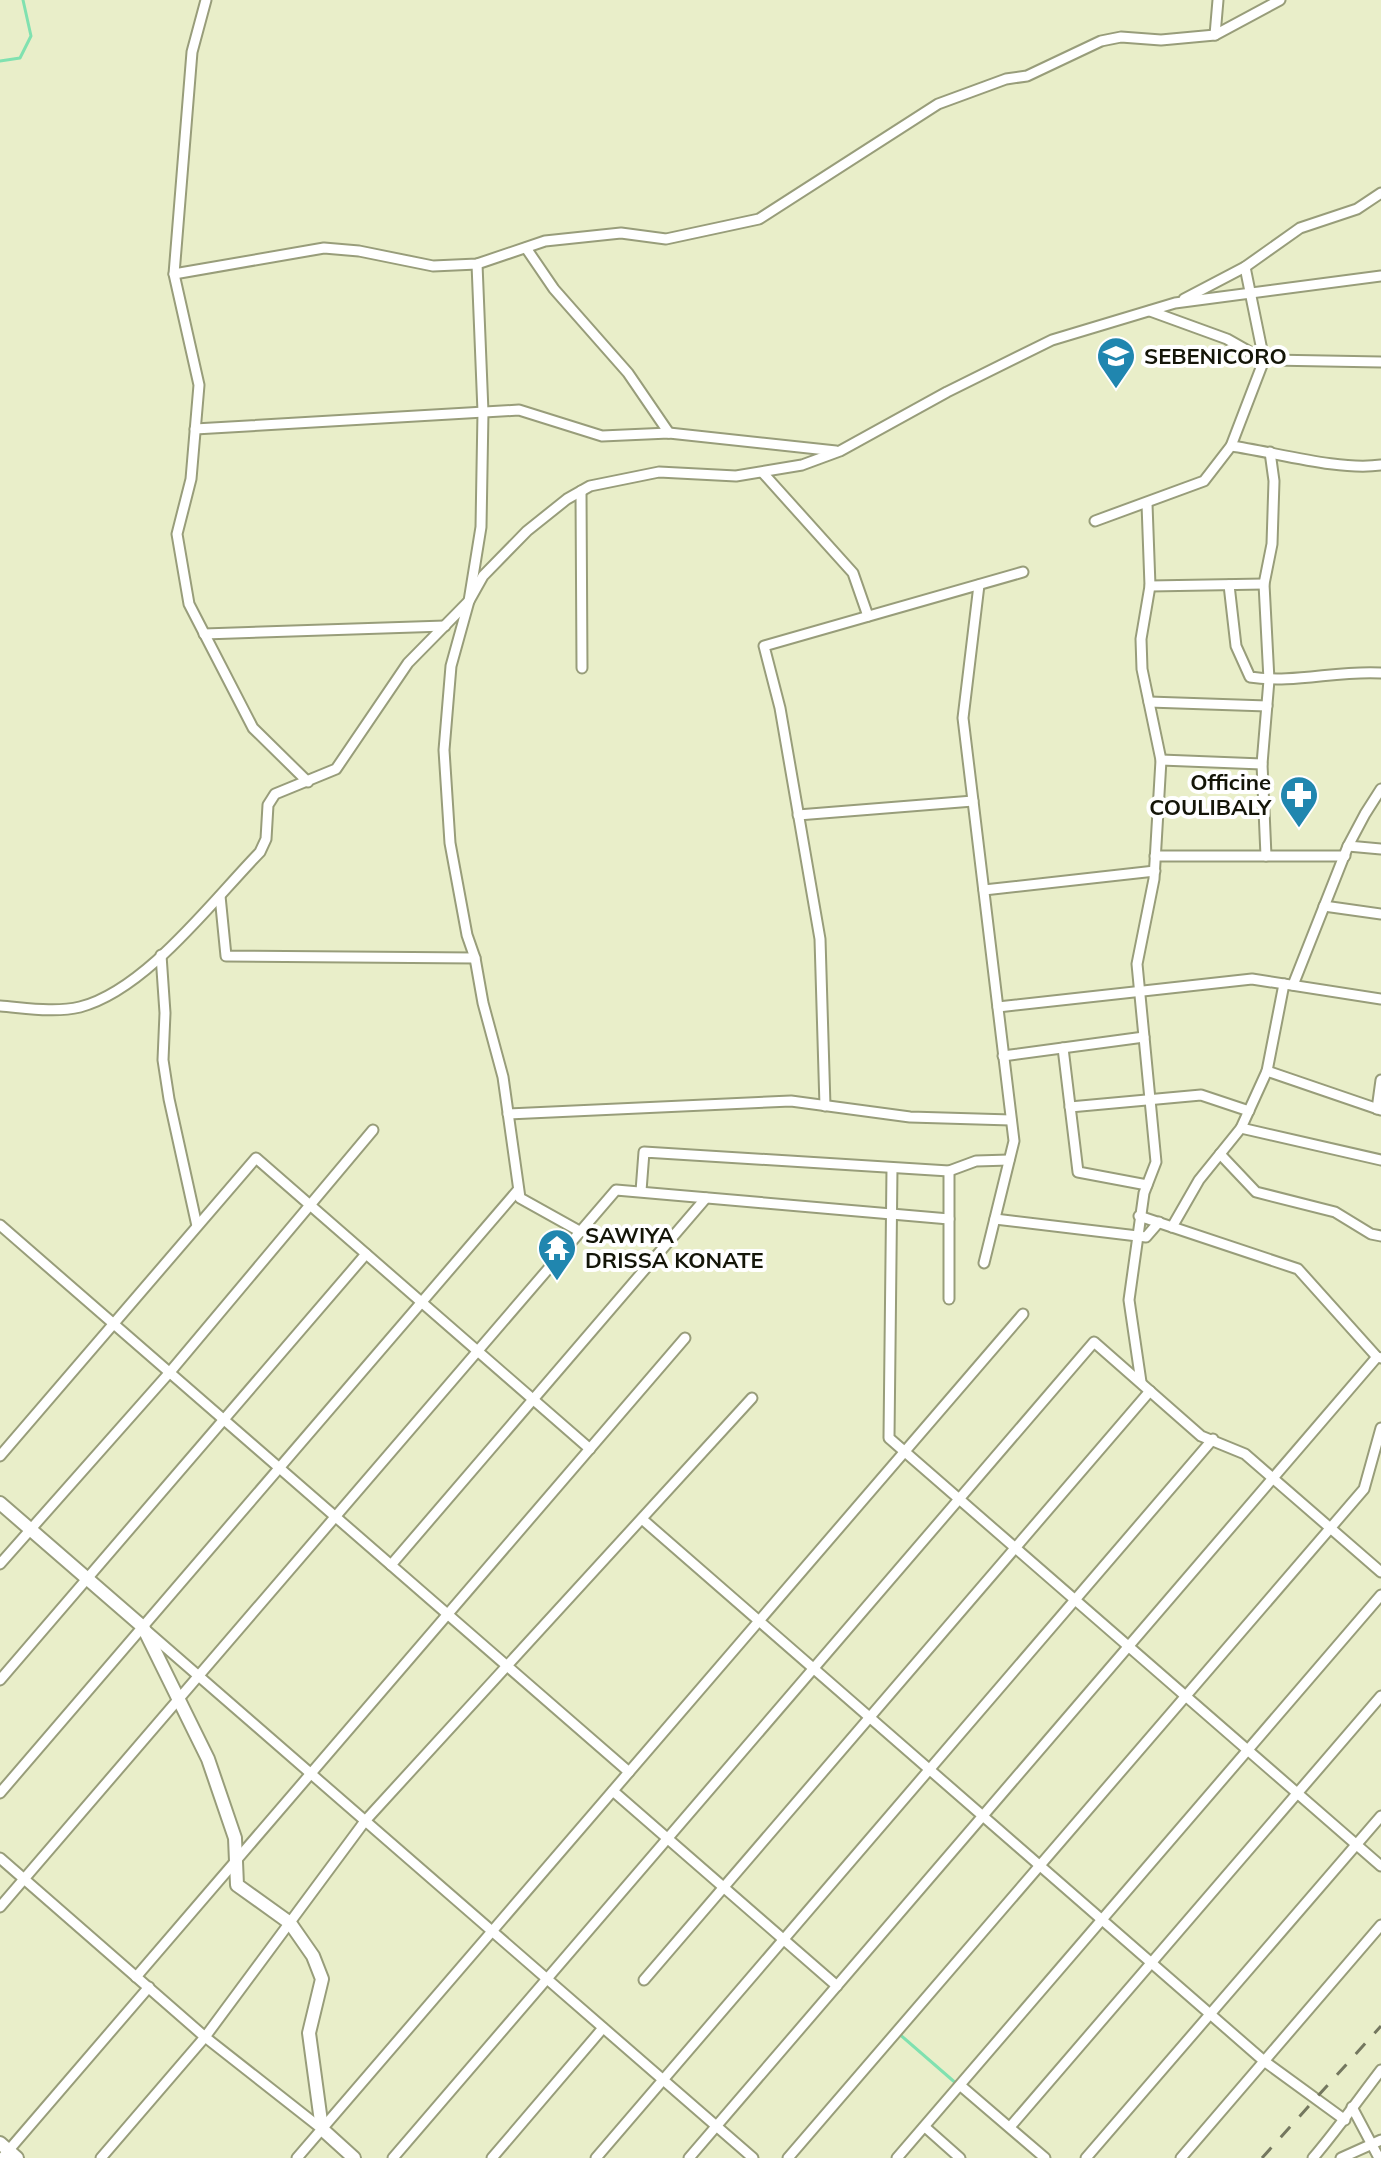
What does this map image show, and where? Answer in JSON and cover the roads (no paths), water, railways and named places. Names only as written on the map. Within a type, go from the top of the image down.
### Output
[{"type":"street","points":[[206,0],[192,52],[174,274],[199,385],[191,479],[177,534],[189,604],[253,728],[308,782]]},
{"type":"street","points":[[1215,35],[1218,0]]},
{"type":"street","points":[[174,274],[324,248],[359,251],[433,266],[477,264],[545,241],[621,233],[666,239],[759,219],[938,104],[1006,79],[1027,76],[1101,41],[1121,37],[1161,40],[1215,35],[1280,0]]},
{"type":"street","points":[[1175,303],[1245,267],[1300,228],[1357,209],[1381,193]]},
{"type":"street","points":[[526,248],[554,289],[628,373],[669,433]]},
{"type":"street","points":[[477,264],[483,412],[481,527],[469,601],[451,666],[444,750],[450,843],[467,935],[503,1077],[520,1198],[581,1232]]},
{"type":"street","points":[[1095,521],[1204,481],[1231,446],[1264,360],[1245,267]]},
{"type":"street","points":[[0,1006],[62,1010],[90,1004],[120,988],[161,955],[260,852],[266,839],[268,805],[275,794],[336,769],[408,663],[469,601],[483,576],[527,531],[590,486],[659,472],[736,476],[802,465],[840,451],[947,392],[1052,340],[1175,303],[1381,276]]},
{"type":"street","points":[[1150,311],[1227,339],[1264,360],[1381,362]]},
{"type":"street","points":[[195,429],[519,410],[602,436],[669,433],[840,451]]},
{"type":"street","points":[[1231,446],[1340,464],[1381,465]]},
{"type":"street","points":[[1266,856],[1262,764],[1269,680],[1264,584],[1272,544],[1274,481],[1270,452]]},
{"type":"street","points":[[763,473],[853,573],[868,616]]},
{"type":"street","points":[[581,491],[582,668]]},
{"type":"street","points":[[1141,1383],[1129,1300],[1139,1216],[1156,1162],[1137,964],[1155,871],[1161,760],[1142,669],[1141,639],[1150,586],[1147,504]]},
{"type":"street","points":[[825,1106],[820,939],[780,708],[764,646],[1023,572]]},
{"type":"street","points":[[1150,586],[1264,584]]},
{"type":"street","points":[[979,585],[963,718],[1014,1141],[984,1263]]},
{"type":"street","points":[[1229,585],[1236,646],[1250,677],[1269,680],[1356,672],[1381,673]]},
{"type":"street","points":[[204,634],[445,626]]},
{"type":"street","points":[[1149,702],[1267,706]]},
{"type":"street","points":[[1161,760],[1262,764]]},
{"type":"street","points":[[1172,1227],[1199,1180],[1241,1128],[1267,1071],[1289,985],[1346,851],[1381,789]]},
{"type":"street","points":[[798,815],[973,801]]},
{"type":"street","points":[[1155,856],[1266,856],[1381,849]]},
{"type":"street","points":[[984,890],[1155,871]]},
{"type":"street","points":[[220,896],[226,956],[475,958]]},
{"type":"street","points":[[1324,906],[1381,914]]},
{"type":"street","points":[[161,955],[165,1013],[163,1060],[197,1226]]},
{"type":"street","points":[[998,1007],[1252,979],[1381,999]]},
{"type":"street","points":[[1003,1056],[1144,1037]]},
{"type":"street","points":[[1063,1048],[1078,1172],[1147,1185]]},
{"type":"street","points":[[1267,1071],[1379,1110],[1381,1080]]},
{"type":"street","points":[[1070,1107],[1201,1095],[1249,1111]]},
{"type":"street","points":[[508,1114],[791,1101],[910,1117],[1011,1120]]},
{"type":"street","points":[[1241,1128],[1381,1160]]},
{"type":"street","points":[[0,1564],[170,1372],[373,1130]]},
{"type":"street","points":[[641,1191],[644,1152],[949,1171],[976,1161],[1009,1160]]},
{"type":"street","points":[[1220,1154],[1256,1192],[1335,1212],[1371,1234],[1381,1236]]},
{"type":"street","points":[[0,1456],[256,1158],[590,1449]]},
{"type":"street","points":[[892,1168],[889,1438],[1381,1866]]},
{"type":"street","points":[[949,1171],[949,1299]]},
{"type":"street","points":[[0,1793],[518,1190]]},
{"type":"street","points":[[0,1907],[616,1190],[949,1219]]},
{"type":"street","points":[[391,1565],[706,1198]]},
{"type":"street","points":[[689,2158],[1379,1358],[1298,1269],[1139,1216]]},
{"type":"street","points":[[995,1219],[1146,1237],[1159,1222]]},
{"type":"street","points":[[0,1225],[629,1772]]},
{"type":"street","points":[[0,1680],[366,1254]]},
{"type":"street","points":[[297,2158],[1023,1314]]},
{"type":"street","points":[[136,1977],[685,1338]]},
{"type":"street","points":[[393,2158],[1094,1342],[1201,1436],[1245,1454],[1381,1572]]},
{"type":"street","points":[[644,1980],[1150,1391]]},
{"type":"street","points":[[101,2158],[205,2037],[365,1821],[752,1398]]},
{"type":"street","points":[[788,2158],[1364,1489],[1381,1428]]},
{"type":"street","points":[[596,2158],[1213,1439]]},
{"type":"street","points":[[0,1503],[753,2158]]},
{"type":"street","points":[[642,1519],[1264,2061],[1345,2120]]},
{"type":"street","points":[[897,2158],[1381,1595]]},
{"type":"street","points":[[143,1627],[208,1759],[235,1838],[237,1885],[290,1923],[313,1956],[322,1979],[309,2033],[322,2129]]},
{"type":"street","points":[[1010,2127],[1381,1696]]},
{"type":"street","points":[[613,1791],[837,1986]]},
{"type":"street","points":[[1086,2158],[1381,1816]]},
{"type":"street","points":[[0,1858],[205,2037],[354,2158]]},
{"type":"street","points":[[1181,2158],[1381,1925]]},
{"type":"street","points":[[7,2152],[149,1987]]},
{"type":"street","points":[[492,2158],[603,2028]]},
{"type":"street","points":[[1313,2158],[1381,2070]]},
{"type":"street","points":[[961,2086],[1045,2158]]},
{"type":"street","points":[[1352,2107],[1377,2142],[1379,2158]]},
{"type":"street","points":[[925,2127],[960,2158]]},
{"type":"street","points":[[1341,2158],[1377,2142]]},
{"type":"waterway","points":[[0,61],[20,58],[31,36],[23,0]]},
{"type":"waterway","points":[[897,2032],[958,2085]]},
{"type":"railway","points":[[1262,2158],[1381,2026]]},
{"type":"place","name":"SEBENICORO","points":[[1116,390]]},
{"type":"place","name":"Officine COULIBALY","points":[[1299,829]]},
{"type":"place","name":"SAWIYA DRISSA KONATE","points":[[557,1282]]}]
